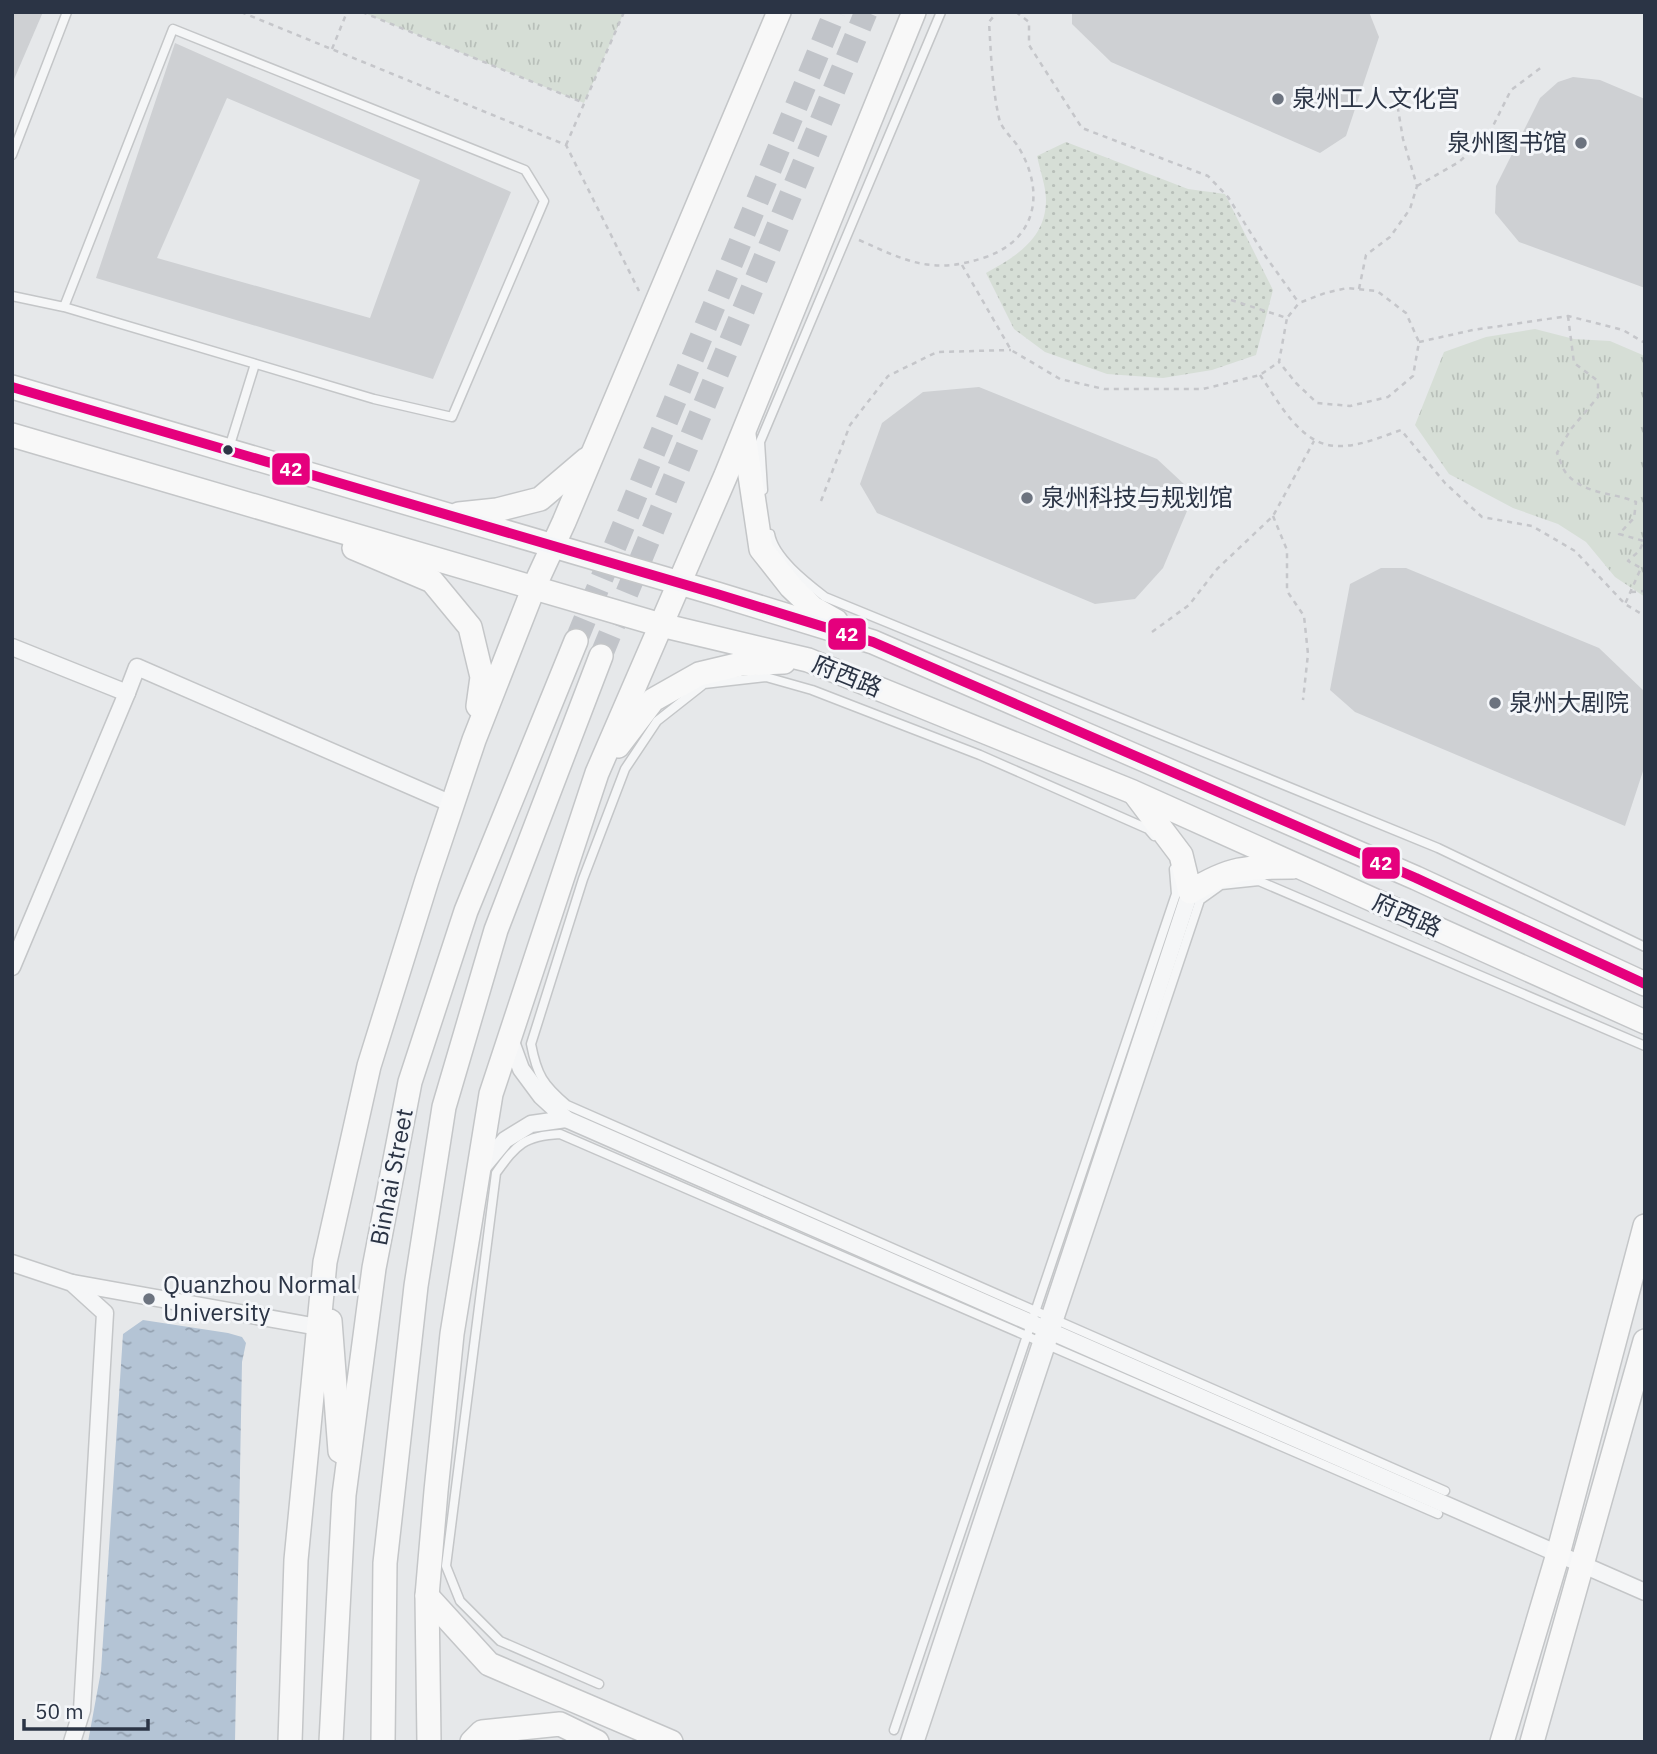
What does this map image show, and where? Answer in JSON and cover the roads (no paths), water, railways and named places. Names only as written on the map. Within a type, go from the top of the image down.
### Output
[{"type":"street","points":[[290,1742],[296,1560],[325,1262],[369,1066],[474,740],[534,587],[554,546],[779,12]]},
{"type":"street","points":[[429,1742],[427,1596],[452,1334],[492,1094],[597,773],[744,432],[914,12]]},
{"type":"street","name":"府西路","points":[[12,387],[873,642],[1416,878],[1645,984]]},
{"type":"street","points":[[744,432],[761,549],[791,587],[814,608],[873,642]]},
{"type":"street","name":"府西路","points":[[12,435],[662,625],[808,660],[1133,792],[1645,1022]]},
{"type":"street","points":[[449,515],[497,510],[540,499],[592,454]]},
{"type":"street","points":[[255,506],[432,581],[470,627],[482,677],[474,740]]},
{"type":"street","name":"Binhai Street","points":[[331,1742],[344,1495],[374,1268],[410,1082],[466,911],[576,641]]},
{"type":"street","points":[[12,647],[127,694]]},
{"type":"street","name":"Binhai Street","points":[[383,1742],[385,1563],[416,1286],[444,1107],[496,930],[601,656]]},
{"type":"street","points":[[597,773],[653,700],[699,674],[741,664],[808,660]]},
{"type":"street","points":[[12,967],[137,667],[452,804]]},
{"type":"street","points":[[914,1741],[1044,1329],[1190,892],[1181,855],[1133,792]]},
{"type":"street","points":[[1190,892],[1218,875],[1250,867],[1300,867]]},
{"type":"street","points":[[510,1039],[521,1069],[541,1096],[566,1119],[1645,1592]]},
{"type":"street","points":[[479,1171],[505,1140],[531,1124],[566,1119]]},
{"type":"street","points":[[1502,1742],[1558,1554],[1645,1226]]},
{"type":"street","points":[[325,1262],[344,1495]]},
{"type":"street","points":[[12,1263],[72,1283],[318,1327]]},
{"type":"street","points":[[72,1283],[105,1313],[82,1710],[72,1742]]},
{"type":"street","points":[[1532,1742],[1645,1341]]},
{"type":"street","points":[[427,1596],[489,1664],[671,1742]]},
{"type":"street","points":[[472,1742],[482,1732],[560,1724],[597,1742]]},
{"type":"lane","points":[[12,155],[67,12]]},
{"type":"lane","points":[[763,497],[760,442],[941,12]]},
{"type":"lane","points":[[12,296],[64,307],[374,399],[452,417],[544,201],[525,170],[173,29],[64,307]]},
{"type":"lane","points":[[228,451],[255,363]]},
{"type":"lane","points":[[767,520],[771,543],[798,576],[825,597],[1438,848],[1645,947]]},
{"type":"lane","points":[[1044,1329],[1176,894],[1174,858],[1148,830],[980,755],[812,690],[765,677],[704,684],[657,720],[625,769],[583,879],[531,1044],[535,1065],[548,1089],[567,1105],[1044,1329],[1438,1514]]},
{"type":"lane","points":[[894,1730],[1200,900],[1221,885],[1259,881],[1645,1046]]},
{"type":"lane","points":[[599,1685],[500,1641],[460,1601],[446,1566],[496,1173],[512,1151],[536,1135],[560,1134],[1445,1491]]},
{"type":"water","points":[[143,1320],[228,1333],[242,1337],[246,1343],[242,1362],[235,1742],[88,1742],[101,1671],[123,1334]]},
{"type":"tunnel","points":[[576,641],[835,12]]},
{"type":"tunnel","points":[[601,656],[866,12]]},
{"type":"place","name":"泉州工人文化宫","points":[[1278,99]]},
{"type":"place","name":"泉州图书馆","points":[[1581,143]]},
{"type":"place","name":"泉州科技与规划馆","points":[[1027,498]]},
{"type":"place","name":"泉州大剧院","points":[[1495,703]]},
{"type":"place","name":"Quanzhou Normal University","points":[[149,1299]]}]
